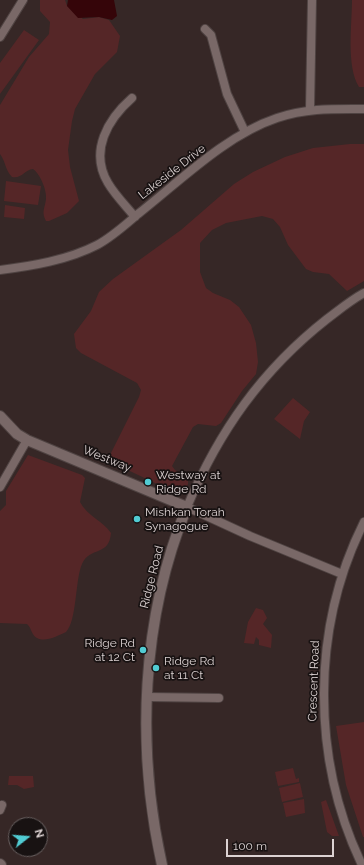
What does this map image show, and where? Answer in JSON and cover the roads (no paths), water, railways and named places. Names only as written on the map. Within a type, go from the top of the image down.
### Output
[{"type":"street","points":[[0,37],[23,0]]},
{"type":"street","points":[[310,109],[312,0]]},
{"type":"street","points":[[205,29],[211,35],[227,94],[245,132]]},
{"type":"street","points":[[132,98],[111,120],[103,138],[101,157],[103,171],[109,184],[135,217]]},
{"type":"street","name":"Lakeside Drive","points":[[0,270],[56,259],[86,249],[107,239],[214,154],[245,132],[276,118],[310,109],[364,109]]},
{"type":"street","name":"Ridge Road","points":[[162,865],[154,824],[149,768],[148,697],[151,645],[159,595],[172,547],[188,507],[218,445],[242,407],[261,381],[300,342],[364,293]]},
{"type":"street","name":"Westway","points":[[0,416],[17,434],[27,440],[188,507],[250,536],[342,574]]},
{"type":"street","points":[[0,487],[27,440]]},
{"type":"street","name":"Crescent Road","points":[[362,865],[350,839],[336,796],[326,739],[323,697],[328,638],[342,574],[363,527]]},
{"type":"street","points":[[148,697],[219,698]]},
{"type":"place","name":"Westway at Ridge Rd","points":[[148,482]]},
{"type":"place","name":"Mishkan Torah Synagogue","points":[[137,519]]},
{"type":"place","name":"Ridge Rd at 12 Ct","points":[[143,650]]},
{"type":"place","name":"Ridge Rd at 11 Ct","points":[[156,668]]}]
